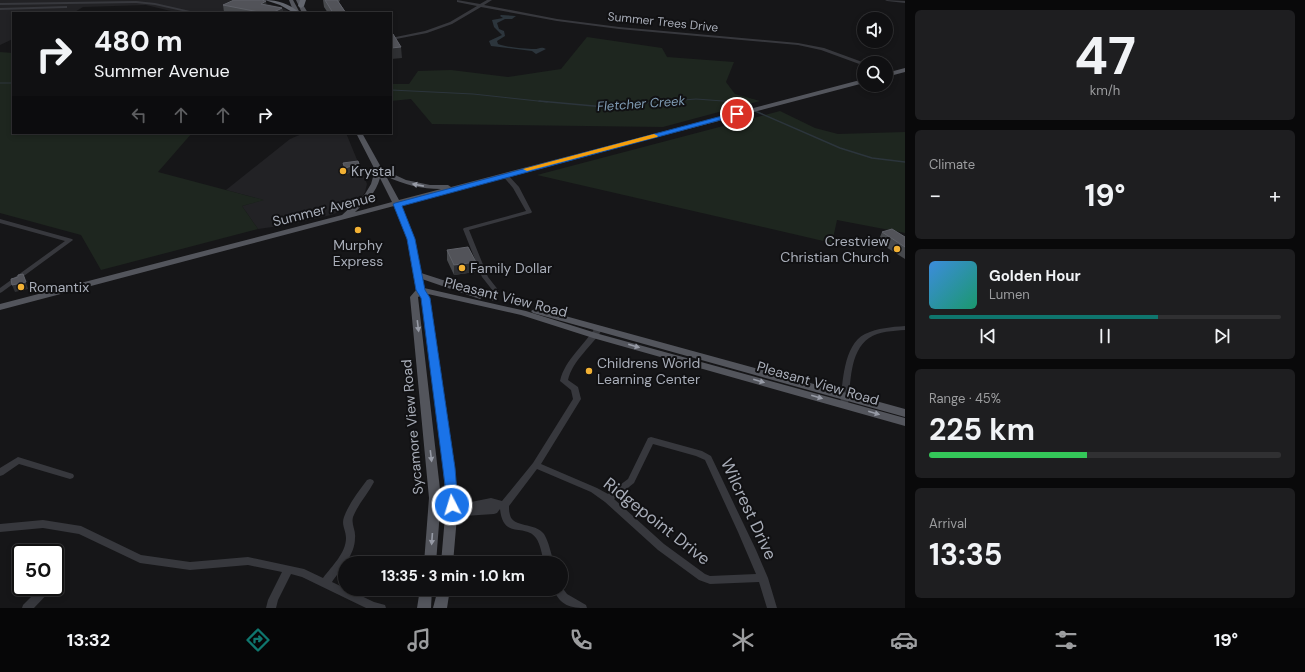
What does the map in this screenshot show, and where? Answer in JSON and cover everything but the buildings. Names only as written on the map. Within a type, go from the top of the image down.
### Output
[{"type":"highway","points":[[268,0],[282,4],[295,12]]},
{"type":"main road","points":[[291,0],[297,12]]},
{"type":"main road","points":[[301,2],[305,12]]},
{"type":"main road","points":[[893,72],[905,70]]},
{"type":"main road","name":"Summer Avenue","points":[[0,307],[342,217],[397,204],[857,82]]},
{"type":"main road","name":"Sycamore View Road","points":[[360,134],[397,204],[411,239],[420,290],[426,298],[444,430],[451,509],[448,556]]},
{"type":"main road","points":[[342,217],[366,198],[374,187],[377,169],[404,182],[419,186],[457,188]]},
{"type":"main road","points":[[418,275],[480,296]]},
{"type":"main road","name":"Pleasant View Road","points":[[420,290],[439,288],[493,299],[598,332],[845,401],[905,422]]},
{"type":"main road","name":"Sycamore View Road","points":[[420,290],[414,297],[428,431],[434,509],[431,556]]},
{"type":"main road","name":"Pleasant View Road","points":[[420,290],[598,332]]},
{"type":"main road","name":"Pleasant View Road","points":[[845,401],[905,413]]},
{"type":"main road","points":[[428,431],[444,430]]},
{"type":"main road","points":[[424,608],[425,596]]},
{"type":"main road","points":[[440,608],[443,596]]},
{"type":"street","name":"Summer Trees Drive","points":[[467,0],[539,14],[614,25],[807,46],[857,61]]},
{"type":"street","points":[[392,38],[416,34],[451,23],[480,3],[490,0]]},
{"type":"street","points":[[886,0],[905,2]]},
{"type":"street","name":"Summer Trees Drive","points":[[458,1],[480,3]]},
{"type":"street","points":[[21,9],[27,3]]},
{"type":"street","points":[[0,4],[151,3],[192,12]]},
{"type":"street","points":[[0,9],[21,9],[80,4]]},
{"type":"street","name":"Summer Trees Drive","points":[[741,38],[793,40],[817,44],[857,58]]},
{"type":"street","points":[[493,299],[496,291],[485,278],[466,230],[529,212],[516,187],[505,175]]},
{"type":"street","points":[[0,221],[70,240],[0,291]]},
{"type":"street","points":[[845,401],[849,362],[861,341],[876,332],[905,328]]},
{"type":"street","points":[[434,509],[481,512],[494,510],[501,505],[536,465],[578,400],[576,389],[564,381],[565,372],[598,332]]},
{"type":"street","name":"Wilcrest Drive","points":[[608,499],[631,481],[651,440],[699,453],[708,458],[764,578],[772,608]]},
{"type":"street","points":[[0,473],[18,460],[70,476]]},
{"type":"street","name":"Ridgepoint Drive","points":[[536,465],[594,490],[608,499],[661,547],[702,577],[710,580],[764,578]]},
{"type":"street","points":[[325,583],[350,547],[352,531],[347,524],[349,516],[370,482]]},
{"type":"street","points":[[501,505],[504,517],[508,522],[514,526],[530,530],[539,536],[546,556]]},
{"type":"street","points":[[0,528],[43,524],[81,530],[140,559],[190,566],[248,561],[304,573],[381,608]]},
{"type":"street","points":[[271,608],[272,600],[288,570]]},
{"type":"street","points":[[27,608],[38,596]]},
{"type":"street","points":[[562,596],[582,608]]},
{"type":"shaded area","points":[[0,0],[252,0],[281,7],[290,12],[175,12],[146,5],[83,7],[75,12],[12,12],[12,39],[0,45]]},
{"type":"shaded area","points":[[500,16],[516,16],[512,19],[505,19],[497,23],[499,29],[504,31],[505,36],[497,41],[498,44],[520,48],[546,49],[536,54],[532,51],[491,46],[489,41],[502,35],[494,27],[492,20],[503,18]]},
{"type":"shaded area","points":[[587,37],[662,48],[667,57],[734,62],[726,82],[735,94],[760,101],[663,127],[432,124],[411,99],[392,101],[392,84],[409,84],[418,71],[451,70],[508,77],[561,69]]},
{"type":"shaded area","points":[[0,52],[12,53],[12,134],[191,134],[158,172],[264,200],[242,206],[258,229],[101,270],[81,235],[0,213]]},
{"type":"shaded area","points":[[780,111],[815,128],[838,134],[905,132],[905,233],[837,220],[832,243],[537,175]]},
{"type":"shaded area","points":[[302,134],[346,134],[367,184],[365,192],[359,201],[349,208],[331,215],[287,225],[258,229],[242,206],[263,200],[226,190],[290,139]]},
{"type":"waterway","name":"Fletcher Creek","points":[[0,83],[12,83]]},
{"type":"waterway","name":"Fletcher Creek","points":[[392,90],[473,94],[547,102]]},
{"type":"waterway","name":"Fletcher Creek","points":[[658,102],[696,99],[734,102]]},
{"type":"waterway","name":"Fletcher Creek","points":[[539,101],[605,107],[666,101]]},
{"type":"waterway","name":"Fletcher Creek","points":[[734,102],[840,148],[872,158],[905,162]]},
{"type":"slow traffic","points":[[527,169],[654,136]]},
{"type":"place","name":"Krystal","points":[[343,171]]},
{"type":"place","name":"Murphy Express","points":[[358,230]]},
{"type":"place","name":"Crestview Christian Church","points":[[897,249]]},
{"type":"place","name":"Family Dollar","points":[[462,268]]},
{"type":"place","name":"Romantix","points":[[21,287]]},
{"type":"place","name":"Childrens World Learning Center","points":[[589,371]]},
{"type":"route","points":[[452,505],[449,468],[426,298],[420,290],[411,239],[397,204],[737,114]]}]
